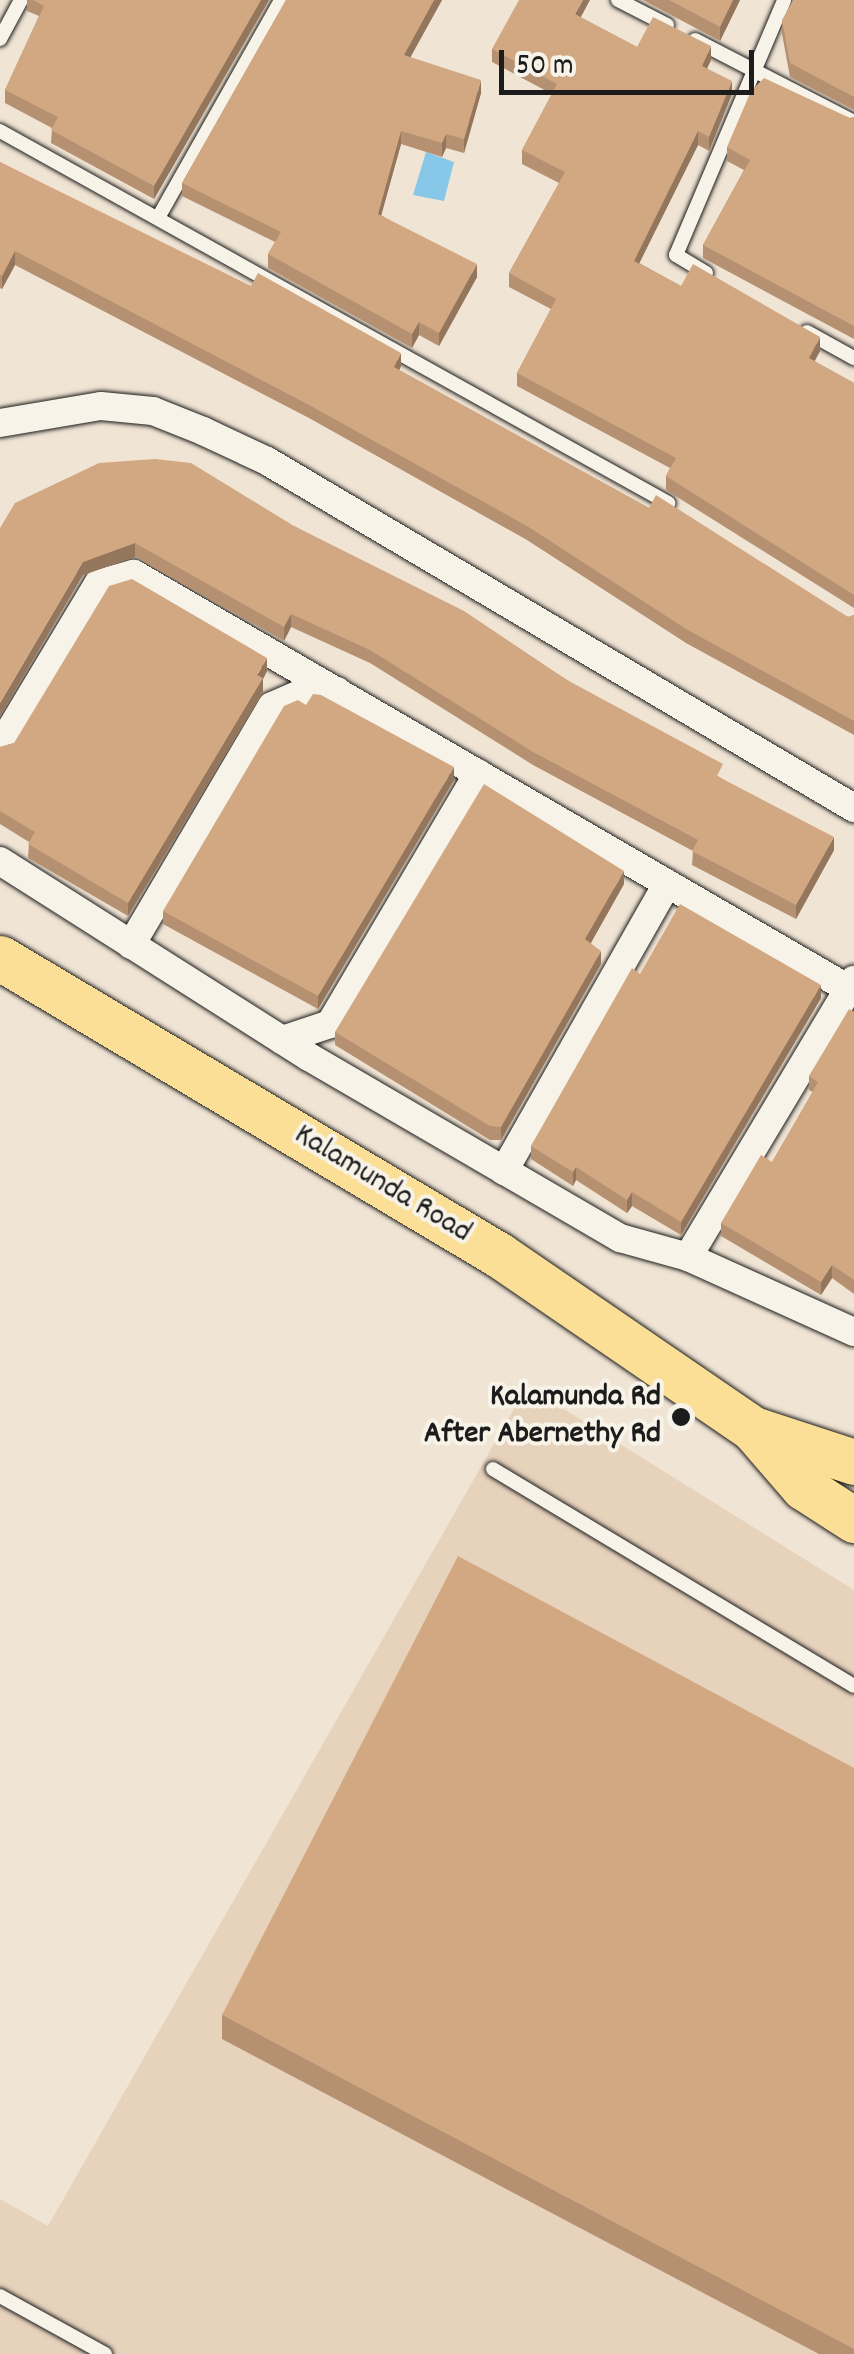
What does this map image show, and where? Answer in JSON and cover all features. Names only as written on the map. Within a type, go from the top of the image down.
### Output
[{"type":"main road","name":"Kalamunda Road","points":[[0,958],[499,1255],[753,1429],[803,1487],[854,1520]]},
{"type":"main road","name":"Kalamunda Road","points":[[753,1429],[854,1462]]},
{"type":"street","points":[[0,422],[100,406],[153,411],[203,431],[267,462],[854,808]]},
{"type":"street","points":[[0,746],[86,600],[114,575],[152,580],[667,884],[852,987],[688,1257]]},
{"type":"street","points":[[130,945],[272,706],[309,690],[345,696]]},
{"type":"street","points":[[282,1040],[330,1024],[478,774]]},
{"type":"street","points":[[0,861],[282,1040],[620,1238],[688,1257],[854,1332]]},
{"type":"street","points":[[504,1170],[667,884]]},
{"type":"lane","points":[[0,39],[21,0]]},
{"type":"lane","points":[[160,216],[281,0]]},
{"type":"lane","points":[[618,0],[854,122]]},
{"type":"lane","points":[[722,282],[676,255],[757,72],[784,0]]},
{"type":"lane","points":[[0,131],[160,216],[681,512]]},
{"type":"lane","points":[[797,326],[854,358]]},
{"type":"lane","points":[[493,1468],[854,1686]]},
{"type":"lane","points":[[0,2296],[105,2354]]},
{"type":"shaded area","points":[[527,1386],[854,1590],[854,2354],[0,2354],[0,2199],[48,2226]]},
{"type":"water","points":[[426,152],[454,162],[444,201],[413,195]]},
{"type":"building","points":[[33,0],[261,0],[154,186],[51,130],[58,117],[5,90],[44,6]]},
{"type":"building","points":[[286,0],[434,0],[404,55],[481,80],[464,139],[446,134],[442,143],[401,131],[378,214],[477,264],[439,333],[419,322],[412,334],[268,254],[281,232],[182,183]]},
{"type":"building","points":[[519,0],[583,0],[575,14],[637,47],[653,17],[711,46],[702,66],[732,81],[709,137],[698,131],[634,261],[681,286],[693,264],[820,337],[809,358],[854,383],[854,595],[666,476],[676,458],[517,373],[556,299],[509,273],[565,172],[522,150],[557,84],[492,49]]},
{"type":"building","points":[[669,0],[733,0],[720,27]]},
{"type":"building","points":[[793,0],[854,0],[854,97],[790,63],[782,20]]},
{"type":"building","points":[[764,78],[854,117],[854,326],[703,245],[750,160],[727,147],[751,91]]},
{"type":"building","points":[[0,162],[251,286],[258,273],[401,353],[394,367],[649,508],[656,495],[848,617],[854,615],[854,721],[686,629],[527,526],[309,405],[15,251],[0,275]]},
{"type":"building","points":[[155,459],[191,463],[294,526],[464,611],[567,680],[723,764],[717,776],[834,837],[796,905],[692,851],[698,840],[533,752],[370,650],[291,614],[284,627],[135,543],[83,562],[0,703],[0,528],[15,503],[99,463]]},
{"type":"building","points":[[132,579],[267,658],[257,675],[263,678],[128,903],[28,844],[35,832],[0,811],[0,747],[14,743],[109,586]]},
{"type":"building","points":[[313,694],[454,767],[318,996],[163,911],[284,706],[298,700],[306,705]]},
{"type":"building","points":[[484,784],[624,871],[585,939],[601,951],[501,1127],[490,1126],[335,1032]]},
{"type":"building","points":[[680,904],[821,985],[681,1222],[632,1192],[627,1200],[576,1167],[573,1172],[531,1146],[632,968],[640,974]]},
{"type":"building","points":[[849,1009],[854,1012],[854,1280],[832,1265],[821,1282],[721,1223],[761,1155],[772,1162],[818,1082],[809,1076]]},
{"type":"building","points":[[458,1556],[854,1768],[854,2349],[222,2015]]},
{"type":"place","name":"Kalamunda Rd After Abernethy Rd","points":[[681,1417]]}]
